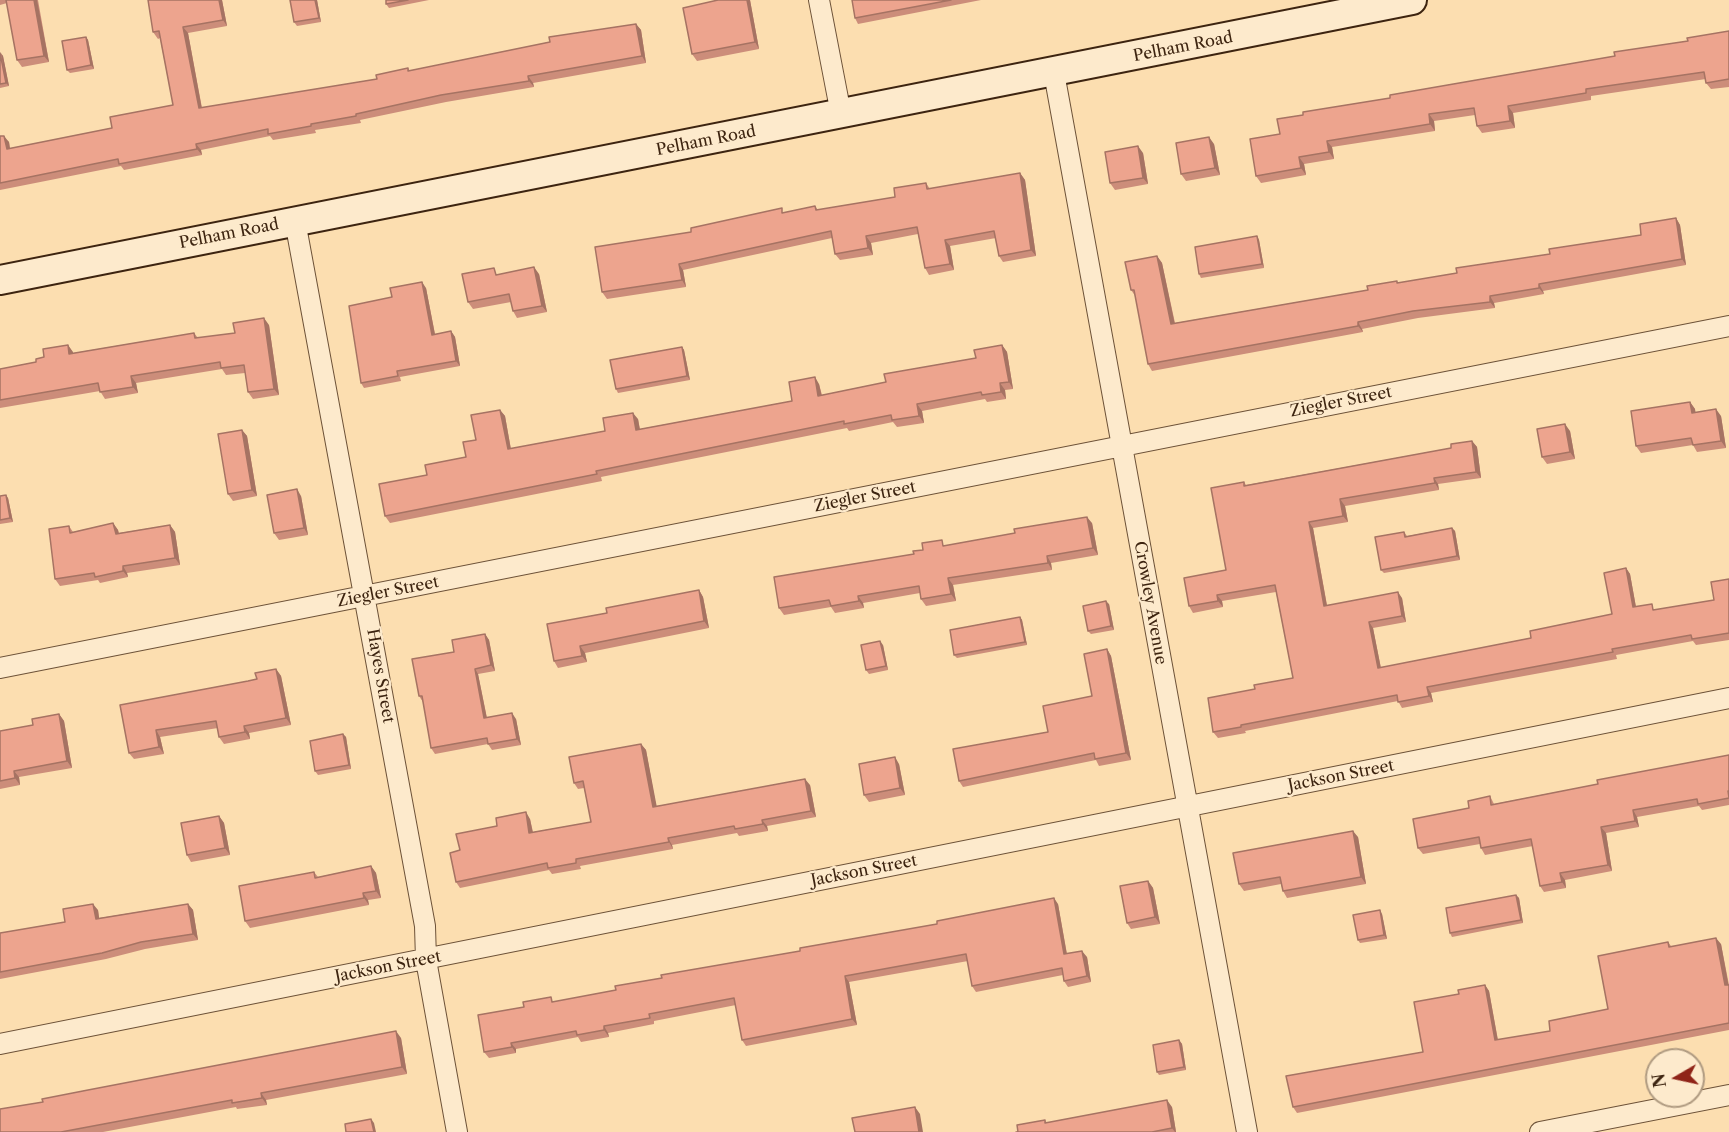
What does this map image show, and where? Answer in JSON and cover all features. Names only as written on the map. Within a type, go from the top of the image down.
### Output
[{"type":"main road","name":"Pelham Road","points":[[0,280],[1054,73],[1412,0]]},
{"type":"street","points":[[819,0],[841,114]]},
{"type":"street","name":"Crowley Avenue","points":[[1054,73],[1247,1132]]},
{"type":"street","name":"Hayes Street","points":[[295,221],[366,596],[425,926],[426,960],[456,1132]]},
{"type":"street","name":"Ziegler Street","points":[[0,668],[1729,326]]},
{"type":"street","name":"Jackson Street","points":[[0,1044],[1729,698]]},
{"type":"street","points":[[1540,1132],[1729,1095]]},
{"type":"building","points":[[6,0],[34,0],[44,56],[17,60]]},
{"type":"building","points":[[148,0],[219,0],[223,20],[183,27],[199,108],[377,79],[376,75],[408,68],[408,71],[550,42],[549,37],[636,24],[642,56],[528,76],[529,81],[441,95],[356,114],[356,116],[311,124],[311,126],[268,134],[268,129],[196,144],[197,149],[119,164],[118,159],[0,183],[0,136],[4,136],[7,149],[112,128],[110,117],[173,105],[159,31],[153,32]]},
{"type":"building","points":[[290,0],[315,0],[319,18],[294,22]]},
{"type":"building","points":[[386,0],[408,0],[386,4]]},
{"type":"building","points":[[718,0],[747,0],[755,42],[692,54],[683,8]]},
{"type":"building","points":[[852,0],[951,0],[855,18]]},
{"type":"building","points":[[1729,31],[1729,79],[1706,83],[1704,72],[1586,89],[1586,93],[1508,106],[1510,121],[1477,126],[1474,108],[1429,114],[1430,124],[1327,141],[1329,152],[1299,157],[1301,168],[1256,176],[1250,139],[1280,134],[1277,119],[1303,115],[1303,112],[1390,98],[1390,95],[1615,56],[1614,52],[1688,41],[1687,38]]},
{"type":"building","points":[[86,37],[91,65],[67,70],[62,41]]},
{"type":"building","points":[[0,53],[6,83],[0,84]]},
{"type":"building","points":[[1209,137],[1215,168],[1181,174],[1176,143]]},
{"type":"building","points":[[1138,146],[1143,178],[1110,183],[1105,152]]},
{"type":"building","points":[[1020,173],[1031,250],[999,256],[994,231],[945,240],[950,264],[925,268],[917,227],[866,236],[868,248],[835,254],[831,231],[679,264],[682,280],[602,292],[595,247],[691,232],[691,228],[782,208],[782,213],[815,206],[816,210],[895,197],[894,188],[926,183],[927,189]]},
{"type":"building","points":[[1676,218],[1682,259],[1539,284],[1539,288],[1490,296],[1490,302],[1413,311],[1358,322],[1358,326],[1148,364],[1134,290],[1131,290],[1125,262],[1157,256],[1171,324],[1368,290],[1367,286],[1457,273],[1456,268],[1550,254],[1549,249],[1641,235],[1640,224]]},
{"type":"building","points":[[1257,236],[1262,264],[1199,274],[1195,247]]},
{"type":"building","points":[[534,267],[542,306],[513,311],[509,294],[468,302],[462,274],[494,268],[496,275]]},
{"type":"building","points":[[422,282],[432,335],[451,331],[456,361],[397,371],[398,376],[361,383],[349,306],[392,297],[390,288]]},
{"type":"building","points":[[264,318],[274,389],[248,392],[244,365],[221,368],[220,362],[131,376],[133,387],[100,392],[98,383],[0,400],[0,369],[36,362],[36,359],[44,357],[43,349],[68,345],[69,354],[194,333],[195,338],[235,333],[233,323]]},
{"type":"building","points":[[1002,345],[1009,382],[1000,383],[1001,392],[982,395],[981,392],[917,404],[919,416],[892,420],[891,415],[844,424],[844,421],[596,471],[597,474],[385,516],[379,484],[427,475],[425,465],[466,457],[463,442],[476,440],[471,415],[500,410],[508,449],[605,431],[603,418],[633,413],[636,430],[792,401],[789,382],[815,377],[818,396],[886,382],[884,374],[976,358],[974,350]]},
{"type":"building","points":[[682,347],[687,376],[616,389],[610,360]]},
{"type":"building","points":[[1690,402],[1692,413],[1716,409],[1721,441],[1693,445],[1691,438],[1636,446],[1631,411]]},
{"type":"building","points":[[1565,424],[1570,452],[1542,457],[1537,429]]},
{"type":"building","points":[[242,430],[252,490],[228,494],[218,434]]},
{"type":"building","points":[[1472,441],[1476,472],[1434,478],[1435,483],[1340,499],[1343,516],[1309,522],[1324,606],[1398,592],[1402,616],[1369,622],[1378,668],[1531,638],[1530,631],[1612,614],[1604,573],[1626,568],[1633,607],[1652,604],[1653,610],[1714,600],[1711,582],[1729,579],[1729,633],[1692,639],[1691,635],[1612,649],[1613,652],[1427,687],[1429,696],[1398,702],[1397,695],[1213,732],[1208,698],[1255,689],[1254,685],[1293,678],[1275,585],[1217,595],[1218,601],[1189,606],[1184,578],[1226,570],[1211,488],[1244,482],[1244,486],[1451,448],[1451,444]]},
{"type":"building","points":[[297,489],[304,528],[274,533],[267,495]]},
{"type":"building","points":[[6,495],[10,518],[0,520],[0,496]]},
{"type":"building","points":[[1087,517],[1093,548],[1047,556],[1048,563],[948,578],[951,594],[921,599],[919,586],[858,596],[859,601],[831,606],[829,600],[779,608],[774,577],[914,554],[913,551],[923,550],[922,543],[942,540],[943,546],[1015,533],[1014,529]]},
{"type":"building","points":[[113,523],[116,534],[170,525],[175,558],[123,566],[123,571],[95,577],[94,573],[55,579],[49,529],[69,526],[70,533]]},
{"type":"building","points":[[1452,528],[1457,556],[1381,570],[1375,537],[1404,532],[1405,537]]},
{"type":"building","points":[[699,590],[704,621],[580,646],[582,656],[554,661],[547,624],[607,613],[606,608]]},
{"type":"building","points":[[1106,601],[1111,626],[1088,631],[1083,606]]},
{"type":"building","points":[[1020,617],[1025,642],[954,655],[950,630]]},
{"type":"building","points":[[485,634],[491,665],[475,669],[484,718],[512,713],[517,739],[488,744],[487,738],[431,748],[422,696],[419,696],[412,659],[454,652],[452,640]]},
{"type":"building","points":[[880,641],[886,666],[866,670],[861,645]]},
{"type":"building","points":[[1107,649],[1126,753],[1095,759],[1094,753],[959,781],[953,749],[1048,732],[1043,706],[1092,696],[1084,654]]},
{"type":"building","points":[[276,669],[286,718],[244,726],[245,732],[219,737],[216,721],[156,730],[159,747],[129,753],[120,705],[257,679],[255,673]]},
{"type":"building","points":[[59,714],[67,761],[14,771],[15,778],[0,781],[0,731],[33,725],[32,719]]},
{"type":"building","points":[[343,734],[349,765],[315,771],[310,741]]},
{"type":"building","points":[[641,744],[653,807],[805,779],[811,811],[762,820],[763,824],[735,829],[734,826],[668,838],[669,842],[576,859],[576,863],[548,868],[547,863],[456,882],[450,853],[460,850],[456,834],[497,826],[496,818],[526,812],[529,833],[591,822],[583,781],[574,783],[569,757]]},
{"type":"building","points":[[1729,755],[1729,798],[1698,804],[1697,799],[1633,810],[1635,821],[1601,827],[1608,865],[1560,873],[1562,882],[1540,886],[1531,839],[1481,848],[1479,837],[1418,848],[1413,819],[1469,808],[1468,801],[1490,796],[1491,805],[1598,784],[1597,780]]},
{"type":"building","points":[[895,757],[900,788],[864,795],[859,764]]},
{"type":"building","points":[[219,816],[225,848],[187,855],[181,823]]},
{"type":"building","points":[[1353,831],[1361,877],[1283,891],[1280,877],[1239,884],[1233,853]]},
{"type":"building","points":[[371,866],[376,891],[363,893],[364,898],[245,921],[239,886],[314,872],[315,878]]},
{"type":"building","points":[[1148,881],[1155,917],[1127,923],[1120,886]]},
{"type":"building","points":[[1516,895],[1521,920],[1450,933],[1446,908]]},
{"type":"building","points":[[1054,898],[1064,954],[1082,951],[1087,976],[1064,981],[1062,968],[972,986],[966,954],[845,976],[852,1019],[742,1040],[734,998],[649,1014],[650,1018],[604,1026],[604,1030],[577,1035],[576,1031],[511,1043],[512,1047],[484,1052],[478,1015],[524,1007],[523,1002],[551,997],[552,1002],[616,990],[615,986],[662,978],[661,975],[800,951],[800,948],[937,924],[937,921]]},
{"type":"building","points":[[93,904],[96,919],[188,904],[193,934],[141,942],[102,953],[0,972],[0,933],[65,922],[63,909]]},
{"type":"building","points":[[1380,910],[1384,935],[1358,940],[1353,915]]},
{"type":"building","points":[[1716,938],[1725,985],[1729,985],[1729,1023],[1293,1107],[1286,1076],[1423,1052],[1414,1002],[1459,994],[1458,990],[1485,985],[1495,1040],[1550,1031],[1549,1021],[1608,1009],[1598,956],[1668,942],[1669,947]]},
{"type":"building","points":[[396,1031],[402,1067],[261,1093],[262,1098],[232,1103],[232,1100],[61,1132],[0,1132],[0,1109]]},
{"type":"building","points":[[1179,1040],[1184,1067],[1157,1072],[1153,1045]]},
{"type":"building","points":[[1167,1100],[1172,1128],[1152,1132],[1018,1132],[1017,1125],[1045,1120],[1045,1123]]},
{"type":"building","points":[[915,1107],[919,1132],[855,1132],[852,1118]]},
{"type":"building","points":[[371,1119],[374,1132],[346,1132],[345,1124]]}]
